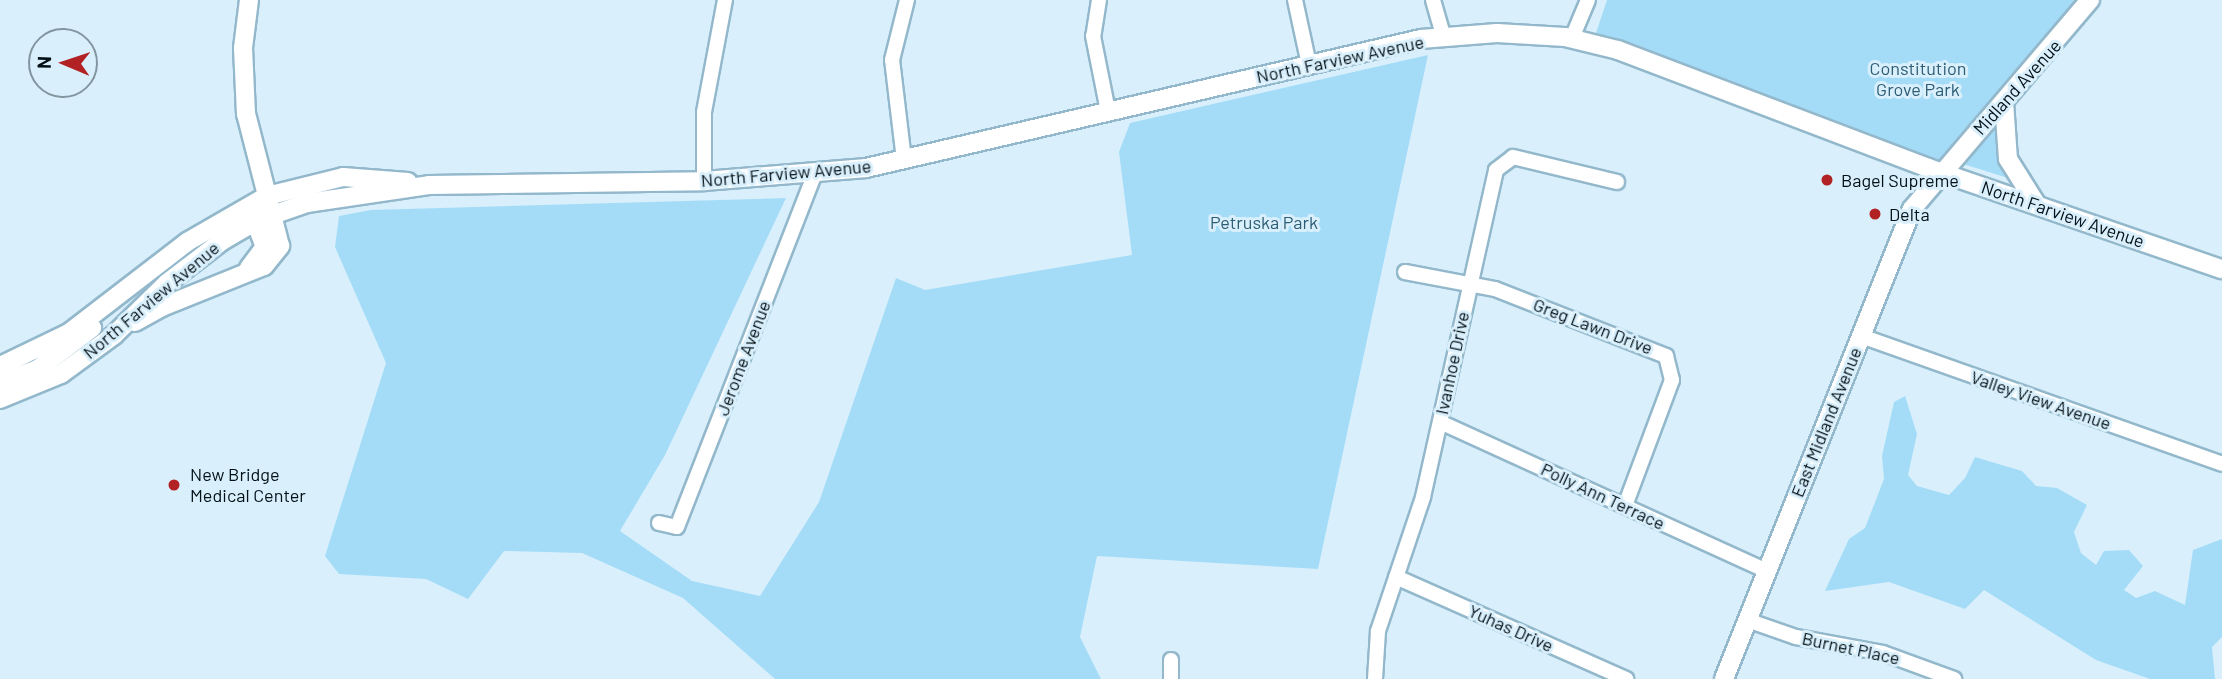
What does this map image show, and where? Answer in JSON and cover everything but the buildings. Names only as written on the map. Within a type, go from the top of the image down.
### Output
[{"type":"street","points":[[114,335],[162,307],[244,273],[276,256],[280,246],[275,213],[267,195],[243,81],[249,0]]},
{"type":"street","points":[[704,181],[704,112],[725,0]]},
{"type":"street","points":[[904,160],[892,60],[907,0]]},
{"type":"street","points":[[1098,0],[1093,36],[1108,111]]},
{"type":"street","points":[[1295,0],[1309,65]]},
{"type":"street","points":[[1433,0],[1444,38]]},
{"type":"street","points":[[1572,38],[1588,0]]},
{"type":"street","name":"Midland Avenue","points":[[1941,172],[2090,0]]},
{"type":"street","name":"North Farview Avenue","points":[[0,399],[61,374],[114,335],[167,283],[253,213],[267,195],[342,177],[429,185],[704,181],[816,173],[904,160],[1309,65],[1444,38],[1497,33],[1572,38],[1618,50],[1941,172],[2222,269]]},
{"type":"street","points":[[2004,102],[2008,159],[2038,205]]},
{"type":"street","name":"Ivanhoe Drive","points":[[1375,679],[1375,645],[1423,497],[1496,170],[1508,159],[1617,183]]},
{"type":"street","name":"East Midland Avenue","points":[[1724,679],[1912,209],[1941,172]]},
{"type":"street","name":"Jerome Avenue","points":[[659,523],[677,527],[816,173]]},
{"type":"street","name":"North Farview Avenue","points":[[0,366],[69,333],[187,242],[253,213],[275,213],[335,197],[429,185]]},
{"type":"street","points":[[244,273],[265,247],[253,213]]},
{"type":"street","name":"Greg Lawn Drive","points":[[1405,272],[1470,283],[1666,356],[1672,380],[1625,506]]},
{"type":"street","points":[[0,383],[38,369],[69,348],[121,294]]},
{"type":"street","name":"Valley View Avenue","points":[[1861,337],[2222,464]]},
{"type":"street","name":"Polly Ann Terrace","points":[[1440,422],[1767,571]]},
{"type":"street","name":"Yuhas Drive","points":[[1396,577],[1626,679]]},
{"type":"street","name":"Burnet Place","points":[[1747,620],[1796,637],[1883,653],[1954,679]]},
{"type":"street","points":[[1171,660],[1171,679]]},
{"type":"green space","name":"Constitution Grove Park","points":[[1607,0],[2090,0],[1941,172],[1593,42]]},
{"type":"green space","name":"Petruska Park","points":[[1428,55],[1318,569],[1097,556],[1080,637],[1101,679],[775,679],[683,598],[582,553],[504,551],[468,599],[426,579],[339,574],[325,556],[386,363],[335,247],[339,216],[371,210],[786,198],[665,455],[620,531],[692,581],[760,596],[819,502],[896,278],[925,290],[1132,255],[1119,152],[1130,123]]},
{"type":"green space","points":[[1996,126],[1997,145],[2008,178],[1963,164]]},
{"type":"green space","points":[[1905,396],[1917,434],[1908,475],[1917,486],[1949,495],[1965,478],[1975,457],[2022,471],[2036,486],[2057,488],[2087,505],[2074,532],[2081,553],[2096,565],[2104,551],[2129,550],[2143,566],[2124,590],[2136,598],[2155,591],[2185,605],[2193,550],[2222,539],[2222,637],[2212,647],[2215,679],[2150,679],[2096,660],[1984,590],[1965,609],[1889,582],[1825,591],[1849,539],[1865,528],[1884,479],[1882,456],[1894,402]]},
{"type":"place","name":"Bagel Supreme","points":[[1827,180]]},
{"type":"place","name":"Delta","points":[[1875,214]]},
{"type":"place","name":"New Bridge Medical Center","points":[[174,485]]}]
